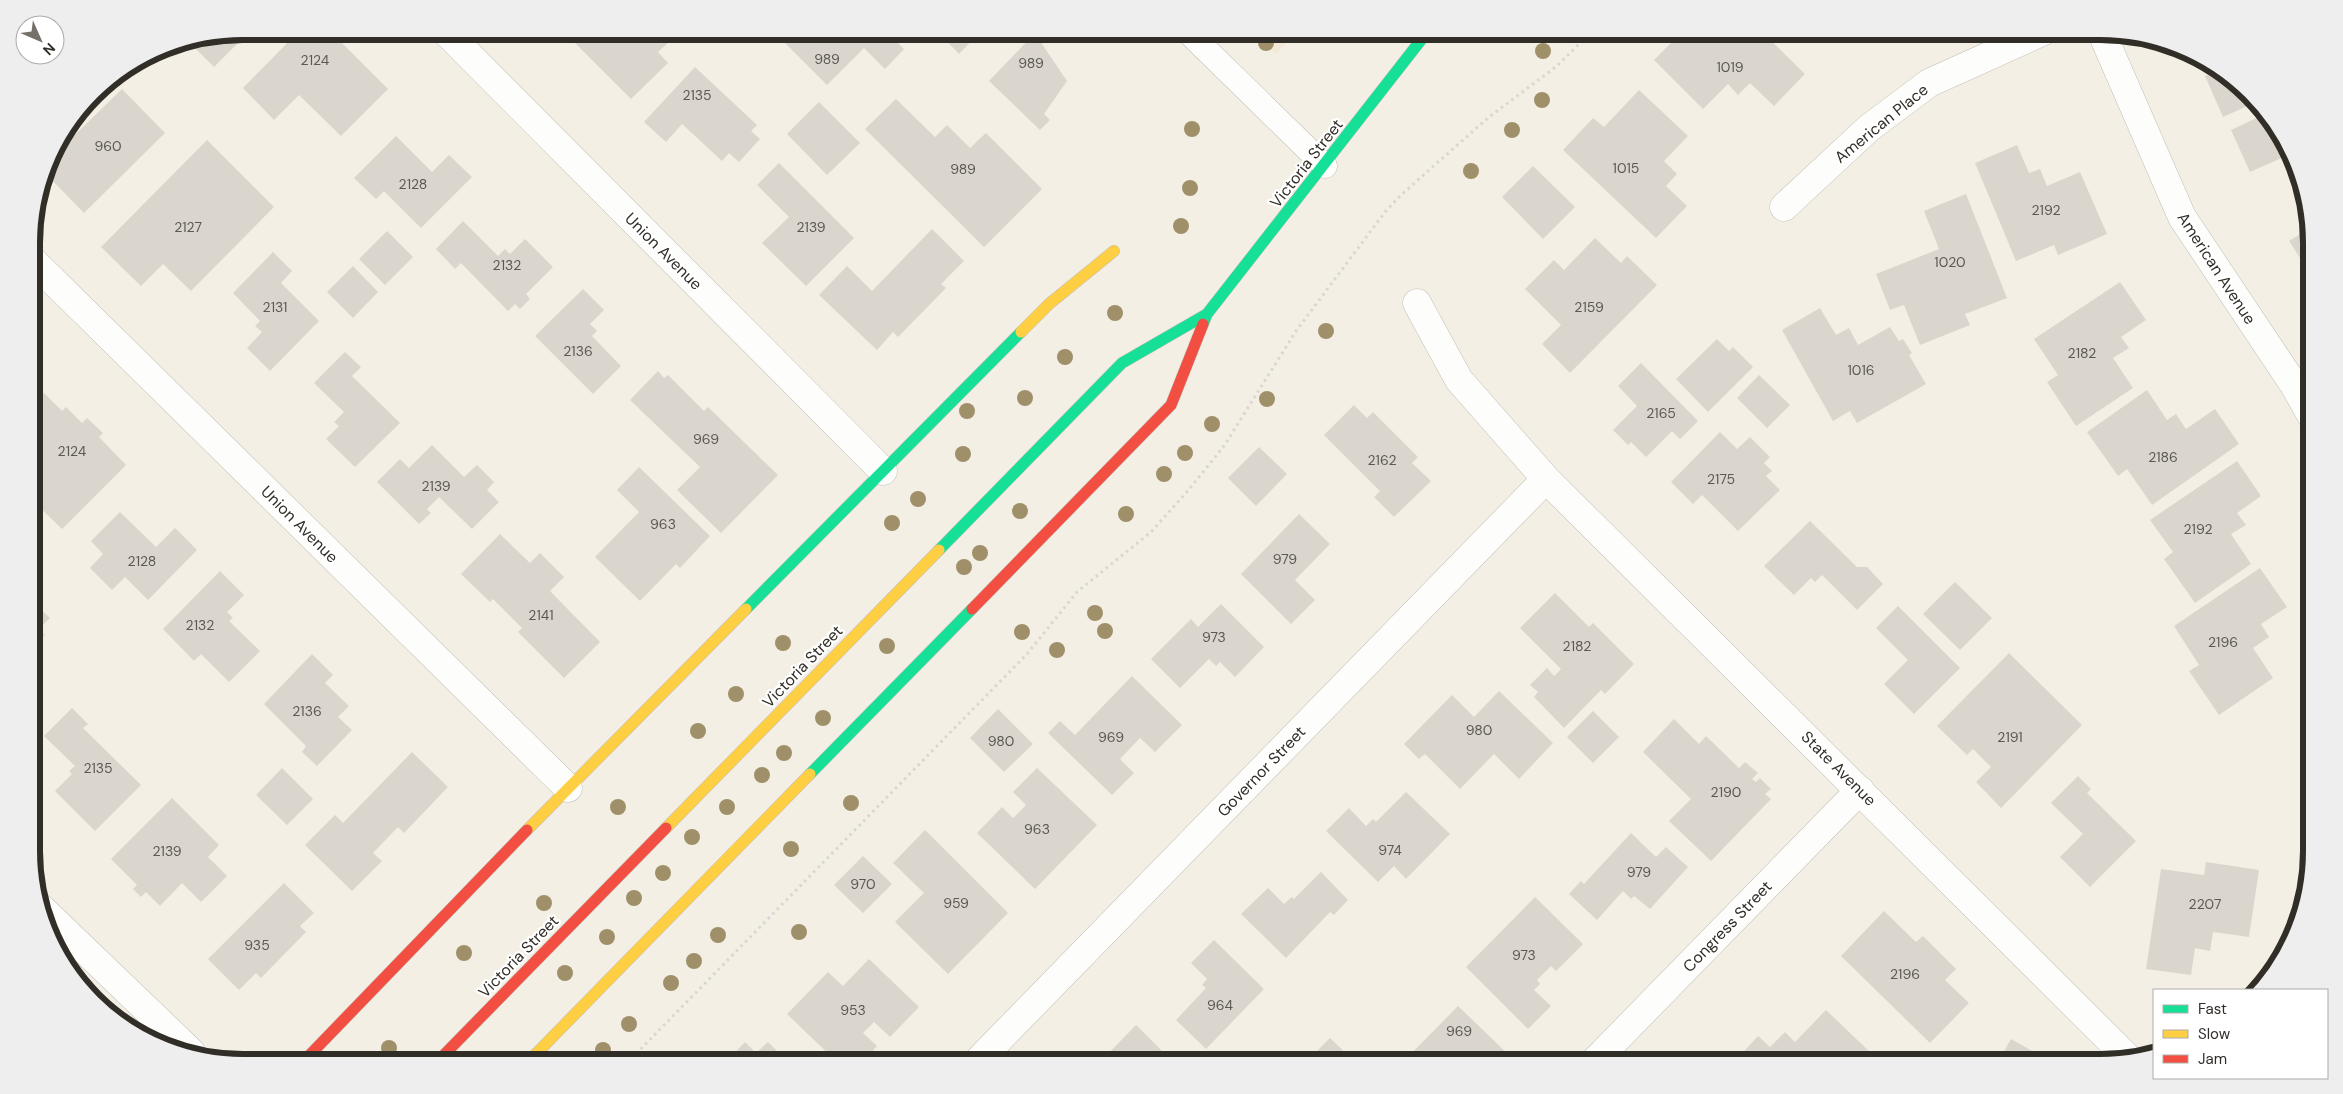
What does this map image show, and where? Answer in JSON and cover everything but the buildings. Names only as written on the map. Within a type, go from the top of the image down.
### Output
[{"type":"main road","name":"Victoria Street","points":[[536,1054],[1171,405],[1207,314],[1325,166],[1421,40]]},
{"type":"main road","points":[[311,1054],[568,788],[1048,304],[1114,251]]},
{"type":"main road","name":"Victoria Street","points":[[445,1054],[1122,362],[1207,314]]},
{"type":"street","name":"Union Avenue","points":[[454,40],[883,471]]},
{"type":"street","name":"American Place","points":[[1784,207],[1869,128],[1929,83],[2024,40]]},
{"type":"street","name":"American Avenue","points":[[2105,40],[2182,216],[2294,385],[2303,402]]},
{"type":"street","name":"Union Avenue","points":[[40,268],[568,788]]},
{"type":"street","name":"State Avenue","points":[[1417,303],[1459,380],[1546,479],[2123,1053]]},
{"type":"street","name":"Governor Street","points":[[985,1054],[1546,479]]},
{"type":"street","name":"Congress Street","points":[[1602,1054],[1860,790]]},
{"type":"street","points":[[52,918],[184,1045]]},
{"type":"lane","points":[[1196,40],[1325,166]]},
{"type":"path","points":[[636,1054],[1027,654],[1077,592],[1151,532],[1186,493],[1224,446],[1296,331],[1390,206],[1489,117],[1557,66],[1583,40]]},
{"type":"shaded area","points":[[1261,40],[1289,40],[1276,54]]},
{"type":"traffic: fast","points":[[1203,324],[1207,314],[1421,40]]},
{"type":"traffic: fast","points":[[939,550],[1122,363],[1207,314]]},
{"type":"traffic: fast","points":[[746,609],[1021,332]]},
{"type":"traffic: fast","points":[[810,774],[972,609]]},
{"type":"traffic: slow","points":[[1021,332],[1049,304],[1114,251]]},
{"type":"traffic: slow","points":[[666,828],[939,550]]},
{"type":"traffic: slow","points":[[527,830],[746,609]]},
{"type":"traffic: slow","points":[[536,1054],[810,774]]},
{"type":"traffic: jam","points":[[972,609],[1171,405],[1203,324]]},
{"type":"traffic: jam","points":[[445,1054],[666,828]]},
{"type":"traffic: jam","points":[[311,1054],[527,830]]}]
